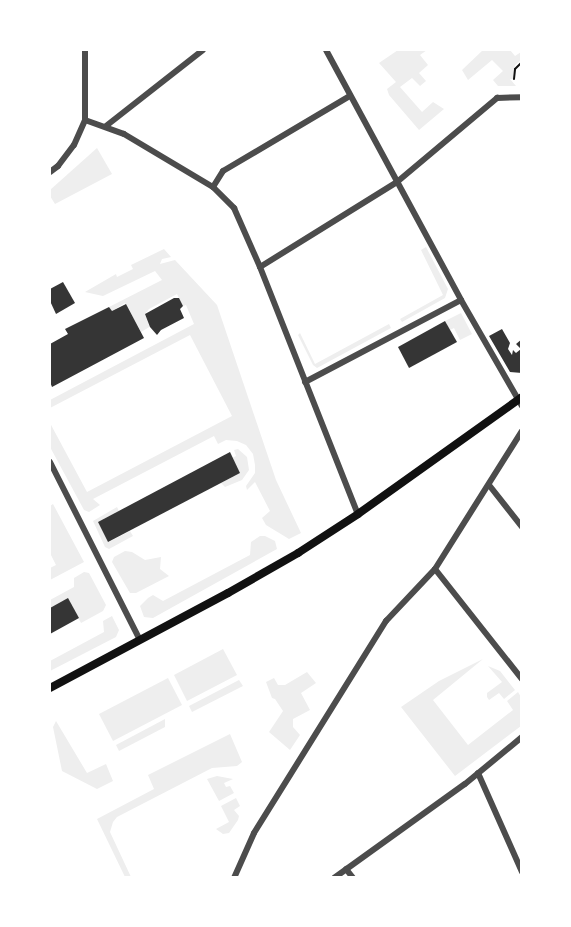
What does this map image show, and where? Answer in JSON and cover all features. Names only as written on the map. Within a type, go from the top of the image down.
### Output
[{"type":"main road","points":[[50,688],[228,594],[358,514],[521,401]]},
{"type":"street","points":[[50,172],[58,166],[74,145],[85,120],[85,50]]},
{"type":"street","points":[[106,126],[203,50]]},
{"type":"street","points":[[326,50],[512,393],[521,401]]},
{"type":"street","points":[[213,187],[223,171],[350,96]]},
{"type":"street","points":[[260,267],[397,182],[498,98],[522,97]]},
{"type":"street","points":[[85,120],[106,126],[213,187],[234,208],[260,267],[358,514]]},
{"type":"street","points":[[305,382],[461,300]]},
{"type":"street","points":[[234,878],[254,833],[386,621],[435,570],[522,431]]},
{"type":"street","points":[[50,462],[140,640]]},
{"type":"street","points":[[489,485],[522,527]]},
{"type":"street","points":[[435,570],[522,679]]},
{"type":"street","points":[[334,878],[478,773],[522,737]]},
{"type":"street","points":[[478,773],[522,872]]},
{"type":"street","points":[[346,868],[353,878]]},
{"type":"path","points":[[514,79],[515,69],[522,62]]},
{"type":"shaded area","points":[[398,50],[427,50],[420,55],[428,65],[419,73],[426,81],[420,86],[412,78],[400,87],[422,112],[433,102],[444,109],[419,130],[389,95],[387,89],[396,82],[379,63]]},
{"type":"shaded area","points":[[483,50],[510,50],[515,56],[521,52],[521,60],[515,65],[513,79],[510,79],[516,86],[498,86],[493,80],[503,71],[492,60],[468,80],[462,70]]},
{"type":"shaded area","points":[[97,148],[112,174],[55,204],[50,196],[50,190]]},
{"type":"shaded area","points":[[426,247],[448,289],[445,298],[402,322],[400,319],[443,295],[421,250]]},
{"type":"shaded area","points":[[164,249],[171,257],[162,259],[160,264],[175,260],[217,305],[276,480],[301,533],[289,539],[266,525],[262,518],[270,511],[255,482],[247,490],[246,486],[255,473],[253,454],[246,445],[237,441],[226,440],[218,444],[214,436],[93,499],[100,505],[89,512],[84,510],[50,447],[50,423],[87,492],[232,416],[190,335],[50,408],[50,400],[194,324],[186,305],[183,306],[177,294],[149,309],[145,314],[151,326],[141,332],[125,303],[112,311],[109,307],[162,280],[155,271],[103,296],[85,292],[116,274],[117,277],[133,269],[131,265]]},
{"type":"shaded area","points":[[461,313],[472,334],[460,340],[454,328],[450,330],[445,321]]},
{"type":"shaded area","points":[[389,324],[391,328],[317,368],[313,365],[298,335],[300,333],[315,364]]},
{"type":"shaded area","points":[[238,449],[247,457],[249,470],[242,480],[225,487],[221,483],[240,473],[232,458],[236,456],[234,450]]},
{"type":"shaded area","points":[[53,504],[84,562],[50,580],[50,568],[56,565],[50,553],[50,506]]},
{"type":"shaded area","points":[[117,507],[119,511],[98,522],[109,542],[130,531],[133,536],[109,549],[105,547],[93,521]]},
{"type":"shaded area","points":[[260,536],[275,541],[277,549],[153,618],[144,617],[140,606],[148,598],[153,595],[163,601],[250,555],[251,542]]},
{"type":"shaded area","points":[[125,551],[132,552],[145,560],[161,557],[160,569],[169,576],[136,593],[130,593],[112,562],[114,557]]},
{"type":"shaded area","points":[[84,572],[89,573],[106,605],[103,611],[81,623],[68,599],[50,608],[50,600],[74,587],[74,578]]},
{"type":"shaded area","points":[[112,616],[119,630],[116,637],[50,671],[50,661],[104,632],[103,621]]},
{"type":"shaded area","points":[[223,649],[237,675],[187,701],[174,675]]},
{"type":"shaded area","points":[[483,659],[433,700],[468,745],[513,710],[507,701],[518,692],[521,697],[521,726],[455,776],[401,707],[439,681]]},
{"type":"shaded area","points":[[488,666],[500,671],[515,690],[504,699],[499,693],[489,700],[487,697],[487,693],[502,682]]},
{"type":"shaded area","points":[[307,672],[316,683],[301,693],[310,710],[293,719],[293,727],[300,735],[290,750],[269,732],[283,711],[272,698],[266,682],[274,678],[278,685],[285,685]]},
{"type":"shaded area","points":[[168,678],[182,705],[113,741],[99,714]]},
{"type":"shaded area","points":[[239,680],[243,686],[192,712],[189,706]]},
{"type":"shaded area","points":[[165,719],[165,727],[119,751],[116,745]]},
{"type":"shaded area","points":[[56,721],[87,773],[106,764],[113,781],[97,789],[62,771],[53,727]]},
{"type":"shaded area","points":[[230,734],[242,762],[237,766],[212,768],[117,817],[113,822],[110,832],[131,877],[125,877],[97,819],[154,789],[148,775]]},
{"type":"shaded area","points":[[217,776],[233,779],[224,783],[226,787],[230,786],[234,793],[219,801],[207,779]]},
{"type":"shaded area","points":[[236,798],[240,806],[234,810],[239,816],[238,820],[229,833],[223,834],[216,829],[229,822],[221,806]]},
{"type":"building","points":[[63,282],[75,303],[56,314],[50,301],[50,289]]},
{"type":"building","points":[[174,298],[179,298],[183,306],[180,309],[184,318],[161,330],[157,335],[150,327],[145,314]]},
{"type":"building","points":[[126,304],[144,338],[52,387],[50,344],[68,334],[65,329],[109,307],[112,311]]},
{"type":"building","points":[[445,321],[457,342],[409,368],[398,347]]},
{"type":"building","points":[[502,329],[510,343],[508,349],[512,355],[513,350],[516,353],[521,349],[516,344],[522,339],[522,373],[510,372],[489,336]]},
{"type":"building","points":[[230,452],[240,473],[108,542],[98,522]]},
{"type":"building","points":[[68,598],[79,618],[50,634],[50,608]]}]
